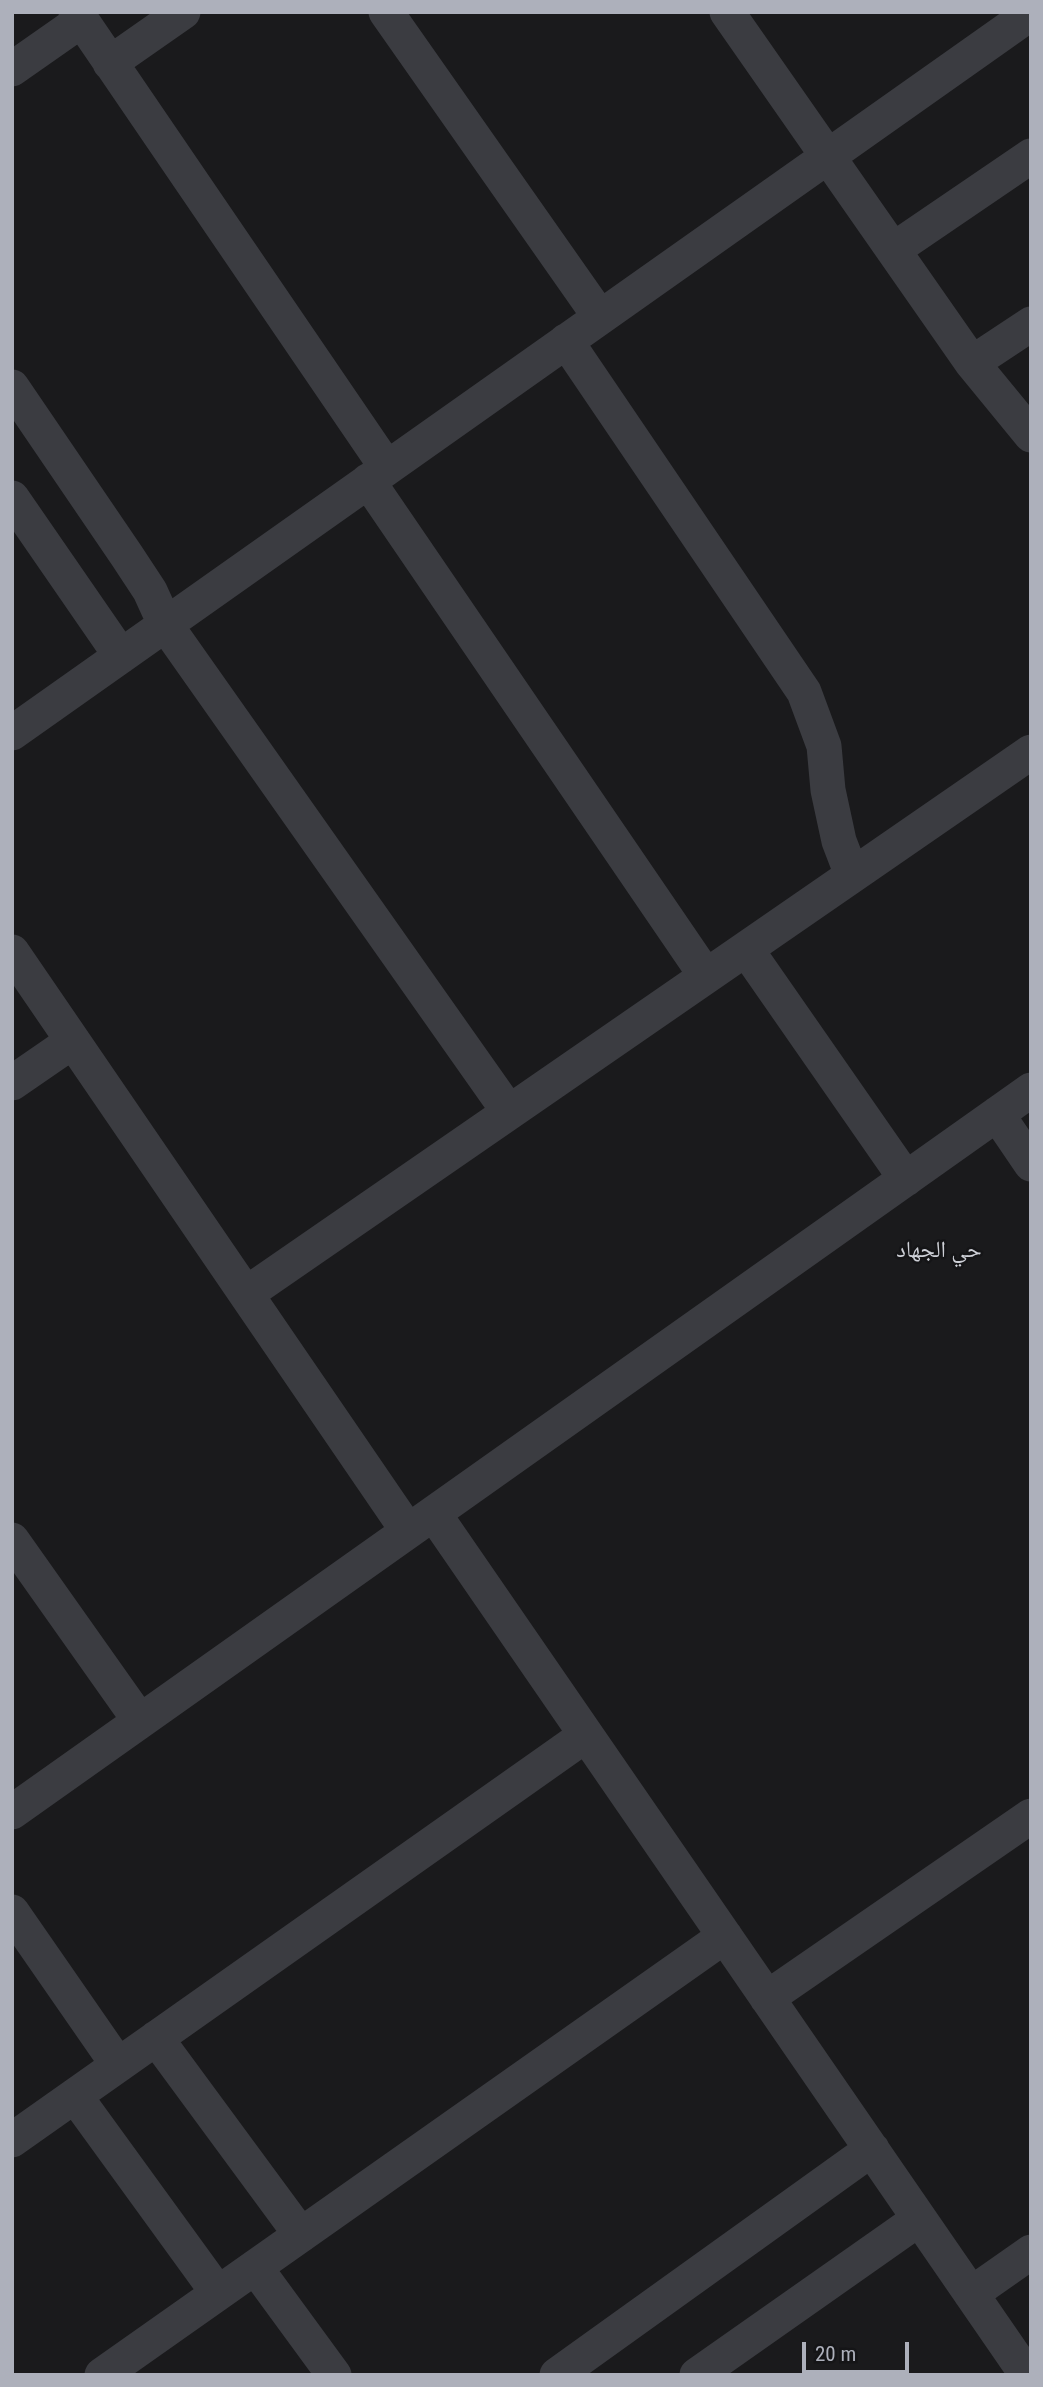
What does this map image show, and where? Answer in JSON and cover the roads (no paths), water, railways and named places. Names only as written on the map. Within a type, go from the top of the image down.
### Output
[{"type":"street","points":[[110,63],[183,12]]},
{"type":"street","points":[[386,12],[600,317]]},
{"type":"street","points":[[727,12],[972,363],[1031,435]]},
{"type":"street","points":[[12,733],[1031,13]]},
{"type":"street","points":[[12,69],[79,16],[706,976]]},
{"type":"street","points":[[893,250],[1031,156]]},
{"type":"street","points":[[972,363],[1031,324]]},
{"type":"street","points":[[566,341],[804,692],[824,746],[828,790],[839,841],[852,875]]},
{"type":"street","points":[[12,387],[142,580],[165,624],[509,1112]]},
{"type":"street","points":[[12,498],[121,656]]},
{"type":"street","points":[[246,1294],[1031,752]]},
{"type":"street","points":[[746,949],[906,1178]]},
{"type":"street","points":[[12,952],[246,1294],[586,1735],[1027,2375]]},
{"type":"street","points":[[12,1083],[73,1041]]},
{"type":"street","points":[[12,1812],[1031,1090]]},
{"type":"street","points":[[997,1114],[1031,1164]]},
{"type":"street","points":[[12,1540],[141,1721]]},
{"type":"street","points":[[12,2140],[586,1735]]},
{"type":"street","points":[[767,1998],[1031,1816]]},
{"type":"street","points":[[12,1912],[118,2065]]},
{"type":"street","points":[[102,2375],[725,1936]]},
{"type":"street","points":[[156,2038],[301,2235]]},
{"type":"street","points":[[75,2095],[218,2293]]},
{"type":"street","points":[[557,2375],[872,2149]]},
{"type":"street","points":[[697,2375],[919,2219]]},
{"type":"street","points":[[971,2294],[1031,2252]]},
{"type":"street","points":[[255,2267],[334,2375]]},
{"type":"district","name":"حي الجهاد","points":[[939,1251]]}]
